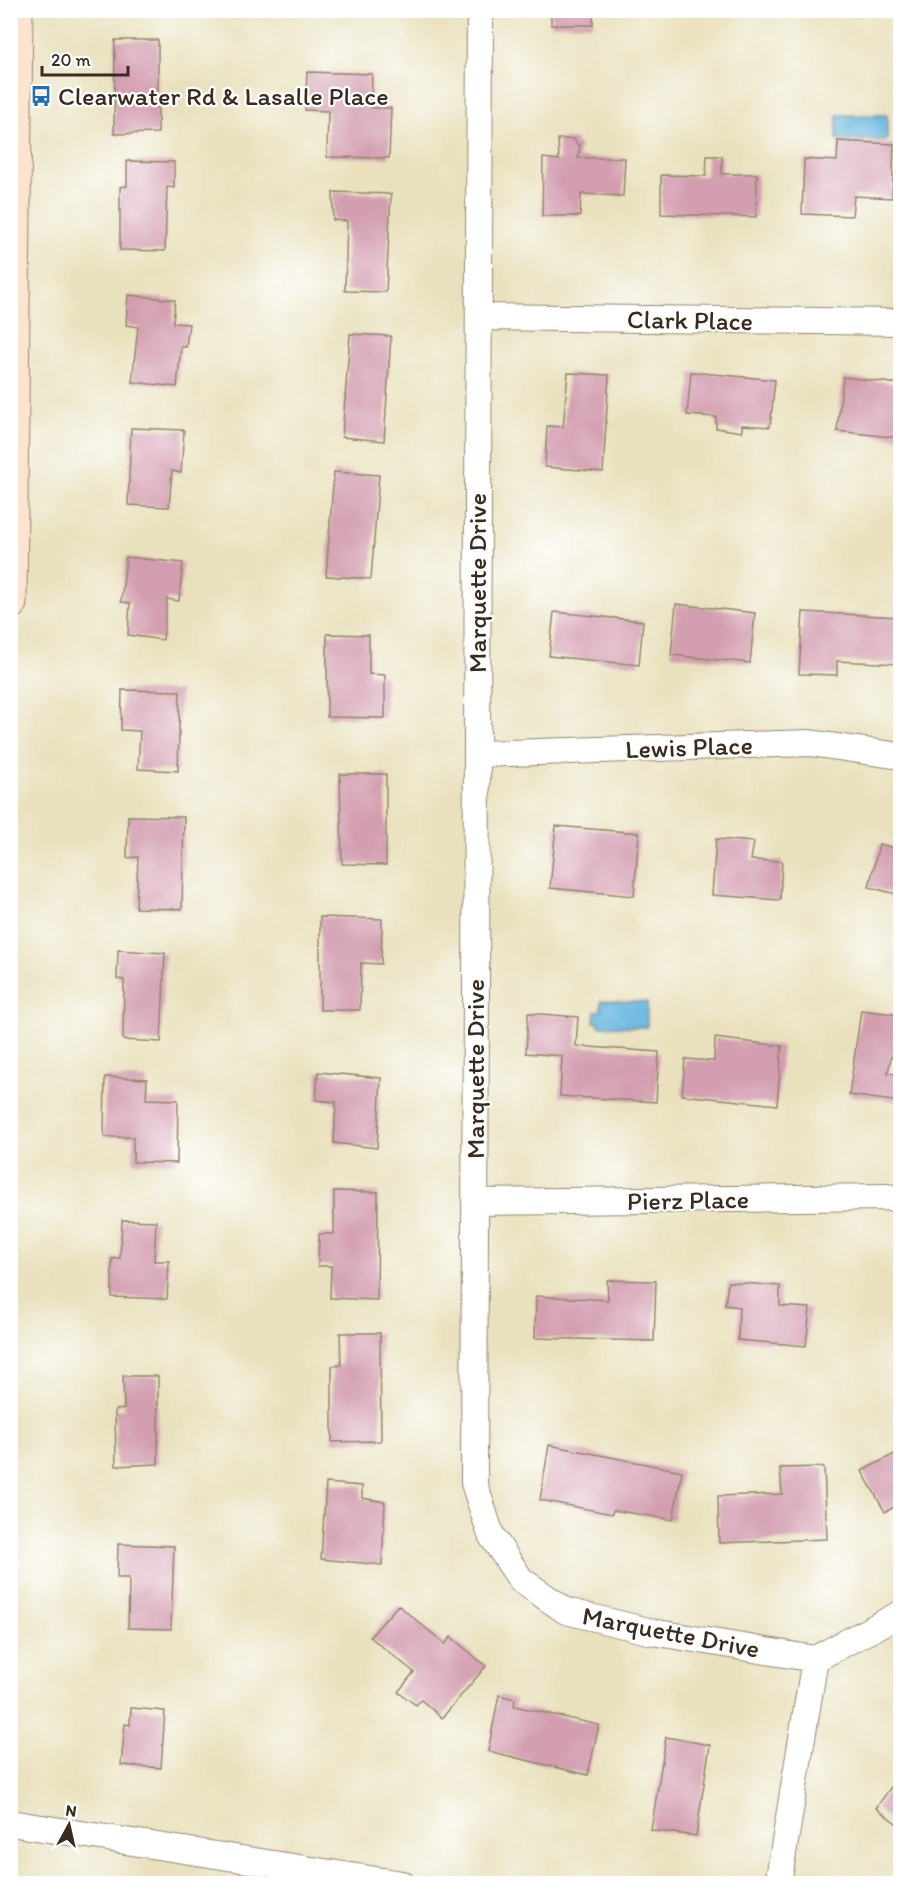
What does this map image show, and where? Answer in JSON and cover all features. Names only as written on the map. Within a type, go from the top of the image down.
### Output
[{"type":"street","points":[[10,603],[16,10]]},
{"type":"street","name":"Marquette Drive","points":[[480,10],[474,1483],[491,1535],[521,1580],[566,1611],[652,1632],[815,1659]]},
{"type":"street","name":"Clark Place","points":[[478,318],[900,322]]},
{"type":"street","name":"Lewis Place","points":[[477,754],[810,743],[900,756]]},
{"type":"street","name":"Pierz Place","points":[[475,1202],[888,1197],[900,1200]]},
{"type":"street","points":[[778,1884],[815,1659],[900,1614]]},
{"type":"street","points":[[10,1823],[402,1884]]},
{"type":"water","points":[[837,115],[887,115],[887,140],[837,140]]},
{"type":"water","points":[[601,1001],[647,1002],[647,1027],[599,1026],[598,1022],[594,1022],[595,1011],[601,1011]]},
{"type":"building","points":[[551,10],[593,10],[593,25],[551,25]]},
{"type":"building","points":[[115,40],[158,40],[158,133],[114,134]]},
{"type":"building","points":[[307,72],[372,74],[371,108],[391,108],[389,158],[327,157],[328,111],[305,110]]},
{"type":"building","points":[[558,139],[575,139],[576,144],[580,145],[578,158],[625,158],[623,196],[581,194],[580,216],[542,216],[543,158],[559,160]]},
{"type":"building","points":[[838,141],[894,144],[892,198],[854,196],[852,216],[802,214],[804,159],[837,161]]},
{"type":"building","points":[[707,156],[722,156],[722,174],[757,174],[756,217],[661,214],[661,175],[706,176]]},
{"type":"building","points":[[127,161],[174,162],[174,188],[167,187],[165,251],[120,250],[120,187],[127,186]]},
{"type":"building","points":[[333,192],[391,194],[386,292],[345,291],[347,221],[333,220]]},
{"type":"building","points":[[128,295],[175,300],[173,323],[189,324],[186,347],[181,346],[177,387],[132,382],[138,327],[126,325]]},
{"type":"building","points":[[350,334],[391,336],[384,441],[342,437]]},
{"type":"building","points":[[691,372],[775,380],[770,427],[742,425],[742,432],[716,428],[716,417],[687,415]]},
{"type":"building","points":[[568,373],[609,375],[603,472],[545,467],[547,426],[563,427]]},
{"type":"building","points":[[843,377],[900,384],[900,438],[837,431]]},
{"type":"building","points":[[131,428],[184,430],[181,473],[172,471],[169,507],[128,505]]},
{"type":"building","points":[[334,472],[379,475],[371,579],[326,576]]},
{"type":"building","points":[[126,557],[183,563],[179,601],[167,599],[163,640],[128,635],[130,603],[121,602]]},
{"type":"building","points":[[676,604],[755,613],[750,663],[671,655]]},
{"type":"building","points":[[554,612],[643,621],[639,665],[549,656]]},
{"type":"building","points":[[803,612],[900,617],[900,664],[837,661],[837,675],[799,674]]},
{"type":"building","points":[[327,634],[369,635],[369,674],[385,675],[385,718],[327,717]]},
{"type":"building","points":[[122,690],[180,691],[178,771],[138,769],[140,731],[121,730]]},
{"type":"building","points":[[340,774],[386,774],[386,865],[342,864]]},
{"type":"building","points":[[128,816],[184,817],[182,909],[136,908],[138,857],[127,858]]},
{"type":"building","points":[[556,826],[639,833],[634,896],[550,888]]},
{"type":"building","points":[[716,839],[754,842],[751,860],[782,861],[780,900],[712,895]]},
{"type":"building","points":[[879,844],[900,849],[900,895],[869,887]]},
{"type":"building","points":[[320,917],[382,919],[381,964],[361,963],[360,1010],[320,1010]]},
{"type":"building","points":[[118,950],[165,953],[161,1042],[123,1040],[124,980],[117,979]]},
{"type":"building","points":[[861,1010],[900,1015],[900,1058],[891,1057],[888,1073],[900,1075],[900,1102],[849,1095]]},
{"type":"building","points":[[528,1013],[578,1017],[576,1046],[659,1052],[656,1102],[560,1096],[562,1056],[526,1053]]},
{"type":"building","points":[[715,1038],[782,1046],[777,1105],[682,1095],[685,1059],[714,1061]]},
{"type":"building","points":[[318,1072],[381,1078],[377,1148],[334,1143],[336,1102],[316,1100]]},
{"type":"building","points":[[105,1077],[147,1079],[146,1099],[178,1100],[177,1163],[133,1162],[133,1137],[104,1137]]},
{"type":"building","points":[[334,1191],[378,1192],[377,1300],[330,1298],[331,1266],[318,1266],[319,1234],[334,1234]]},
{"type":"building","points":[[122,1220],[156,1221],[154,1261],[169,1261],[167,1299],[112,1297],[112,1259],[120,1258]]},
{"type":"building","points":[[607,1280],[656,1281],[654,1341],[535,1338],[536,1296],[608,1300]]},
{"type":"building","points":[[728,1282],[780,1286],[780,1306],[810,1308],[806,1346],[738,1340],[739,1307],[725,1305]]},
{"type":"building","points":[[340,1333],[380,1333],[381,1441],[332,1442],[332,1366],[341,1365]]},
{"type":"building","points":[[123,1376],[158,1376],[158,1464],[116,1466],[115,1410],[124,1409]]},
{"type":"building","points":[[549,1445],[682,1471],[673,1520],[613,1510],[612,1514],[540,1500]]},
{"type":"building","points":[[900,1451],[900,1504],[885,1512],[862,1471]]},
{"type":"building","points":[[824,1467],[827,1539],[719,1543],[718,1496],[782,1494],[780,1468]]},
{"type":"building","points":[[326,1483],[362,1486],[362,1498],[385,1502],[382,1565],[321,1559]]},
{"type":"building","points":[[118,1544],[174,1546],[171,1629],[128,1628],[129,1578],[117,1578]]},
{"type":"building","points":[[398,1605],[445,1644],[451,1637],[486,1666],[442,1718],[421,1700],[416,1705],[398,1692],[414,1672],[370,1637]]},
{"type":"building","points":[[499,1695],[515,1699],[514,1706],[599,1725],[588,1775],[488,1751]]},
{"type":"building","points":[[131,1708],[165,1711],[161,1768],[121,1765],[125,1724],[130,1725]]},
{"type":"building","points":[[666,1737],[710,1745],[696,1836],[651,1830]]},
{"type":"building","points":[[900,1774],[900,1826],[876,1808]]},
{"type":"place","name":"Clearwater Rd & Lasalle Place","points":[[41,96]]}]
